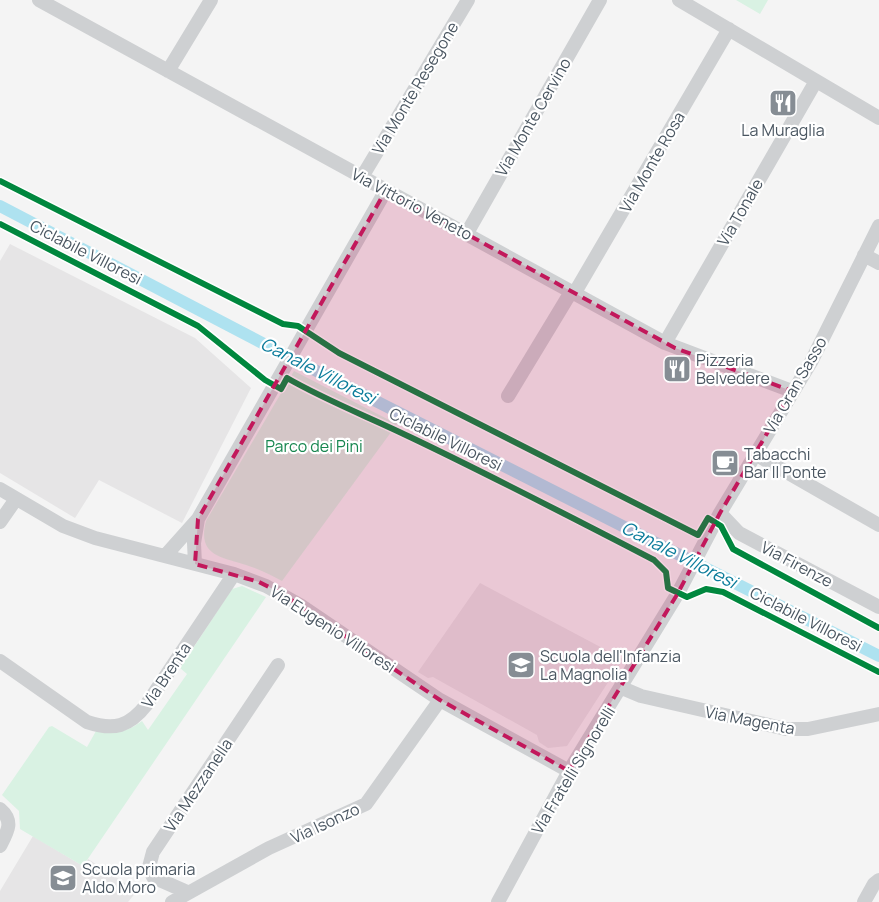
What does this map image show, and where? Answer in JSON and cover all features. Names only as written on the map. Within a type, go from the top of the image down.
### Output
[{"type":"street","points":[[168,71],[211,0]]},
{"type":"street","name":"Via Monte Resegone","points":[[362,177],[468,0]]},
{"type":"street","name":"Via Monte Cervino","points":[[467,233],[600,0]]},
{"type":"street","points":[[679,0],[879,118]]},
{"type":"street","name":"Via Vittorio Veneto","points":[[48,2],[168,71],[665,342],[792,391]]},
{"type":"street","name":"Via Monte Rosa","points":[[508,396],[573,293],[729,29]]},
{"type":"street","name":"Via Tonale","points":[[665,342],[816,81]]},
{"type":"street","points":[[165,556],[198,519],[386,190]]},
{"type":"street","name":"Via Gran Sasso","points":[[706,540],[792,391],[811,362],[879,226]]},
{"type":"street","points":[[864,255],[879,263]]},
{"type":"street","points":[[755,454],[879,525]]},
{"type":"street","name":"Via Eugenio Villoresi","points":[[0,489],[63,526],[259,582],[281,593],[440,700],[569,771]]},
{"type":"street","points":[[0,522],[16,499]]},
{"type":"street","name":"Via Firenze","points":[[720,514],[739,534],[879,607]]},
{"type":"street","points":[[195,564],[194,542],[198,519]]},
{"type":"street","name":"Via Fratelli Signorelli","points":[[498,902],[569,771],[622,688],[682,587],[706,540]]},
{"type":"street","name":"Via Brenta","points":[[0,661],[87,722],[107,727],[125,724],[138,716],[147,704],[234,574]]},
{"type":"street","name":"Via Mezzanella","points":[[187,892],[153,877],[149,867],[153,852],[278,665]]},
{"type":"street","name":"Via Magenta","points":[[622,688],[641,696],[786,729],[808,729],[879,714]]},
{"type":"street","name":"Via Isonzo","points":[[172,902],[269,848],[366,804],[440,700]]},
{"type":"street","points":[[0,808],[8,818],[9,831],[0,846]]},
{"type":"street","points":[[864,902],[874,884],[879,880]]},
{"type":"highlighted area","points":[[386,190],[675,348],[792,391],[720,513],[678,593],[569,771],[440,700],[281,593],[259,582],[195,564],[198,519]]},
{"type":"shaded area","points":[[10,244],[195,338],[251,388],[182,523],[99,480],[75,518],[0,473],[0,261]]},
{"type":"shaded area","name":"Scuola dell'Infanzia La Magnolia","points":[[480,583],[623,659],[567,746],[548,748],[539,742],[537,735],[433,677],[428,678],[418,672]]},
{"type":"shaded area","name":"Scuola primaria Aldo Moro","points":[[33,836],[83,866],[88,859],[137,891],[128,902],[0,902],[0,891]]},
{"type":"green space","points":[[736,0],[768,0],[760,14]]},
{"type":"green space","name":"Parco dei Pini","points":[[294,371],[397,424],[282,581],[256,568],[228,560],[213,553],[205,542],[204,533],[206,521]]},
{"type":"green space","points":[[242,586],[266,597],[83,866],[20,829],[19,811],[2,795],[49,727],[52,726],[87,747],[96,731],[120,732],[142,721],[148,730],[187,674],[180,668],[232,589]]},
{"type":"waterway","name":"Canale Villoresi","points":[[0,206],[287,356],[879,656]]},
{"type":"cycle path","points":[[0,181],[283,324],[298,326],[339,353],[698,535],[708,518],[721,526],[733,549],[879,628]]},
{"type":"cycle path","name":"Ciclabile Villoresi","points":[[0,224],[198,326],[265,380],[281,389],[287,378],[471,467],[654,560],[666,572],[668,588],[687,597],[706,589],[723,592],[879,672]]},
{"type":"place","name":"La Muraglia","points":[[783,103]]},
{"type":"place","name":"Pizzeria Belvedere","points":[[677,369]]},
{"type":"place","name":"Tabacchi Bar Il Ponte","points":[[725,463]]},
{"type":"place","name":"Scuola dell'Infanzia La Magnolia","points":[[521,665]]},
{"type":"place","name":"Scuola primaria Aldo Moro","points":[[63,878]]}]
